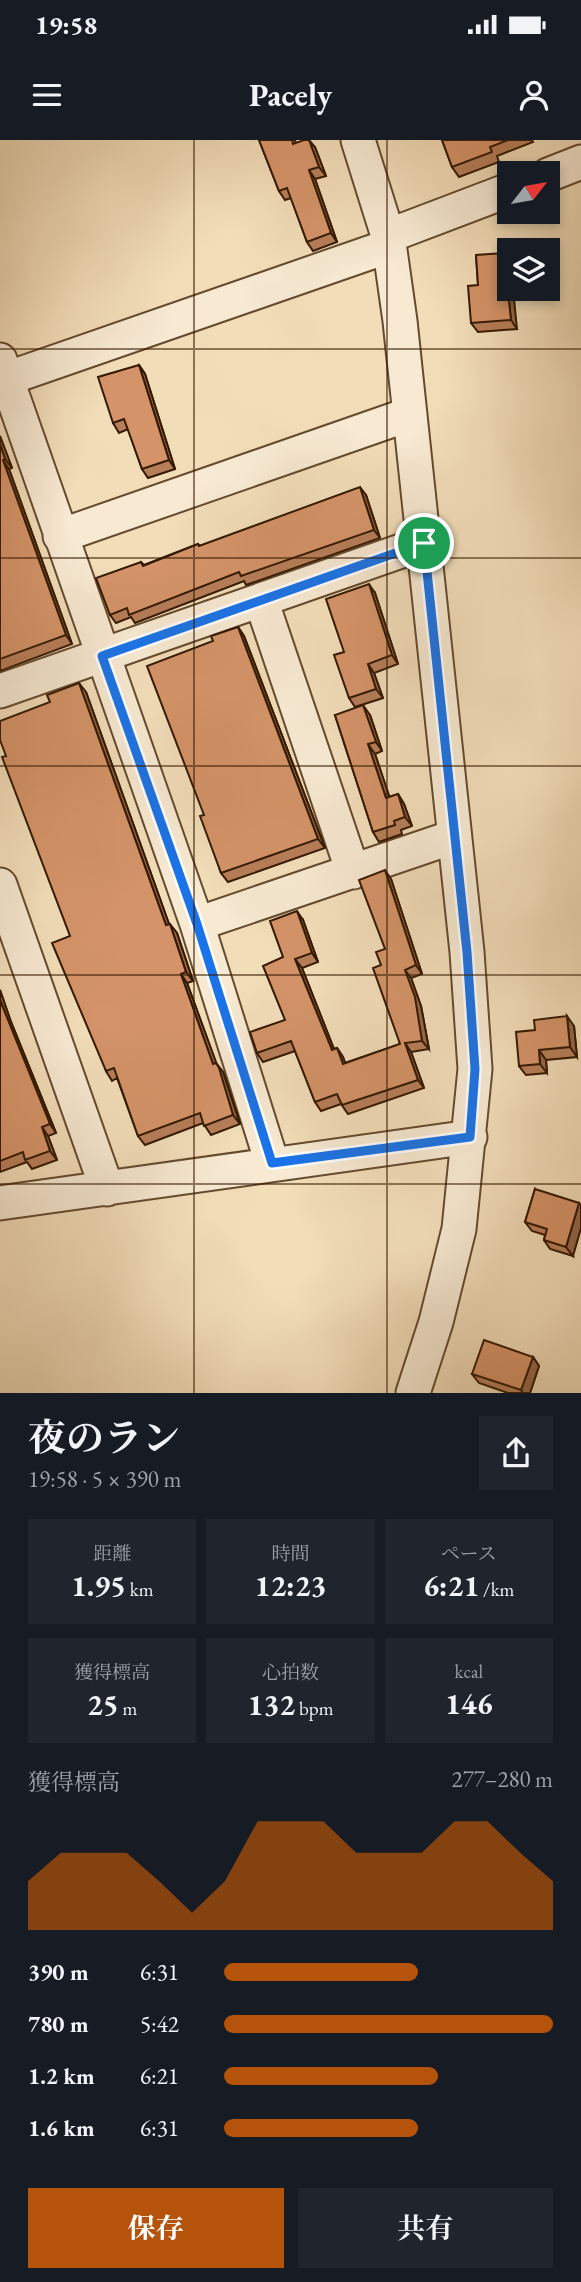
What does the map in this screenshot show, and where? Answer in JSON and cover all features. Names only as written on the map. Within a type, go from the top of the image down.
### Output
[{"type":"street","points":[[358,140],[388,241],[410,414],[475,1069],[459,1230],[436,1322],[413,1393]]},
{"type":"street","points":[[560,170],[581,162]]},
{"type":"street","points":[[272,1163],[197,924],[2,373],[388,241],[497,195]]},
{"type":"street","points":[[60,536],[410,414]]},
{"type":"street","points":[[0,691],[424,543]]},
{"type":"street","points":[[261,600],[353,872]]},
{"type":"street","points":[[197,924],[453,836]]},
{"type":"street","points":[[0,884],[107,1189]]},
{"type":"street","points":[[0,1203],[470,1137]]},
{"type":"building","points":[[259,140],[292,140],[293,144],[309,140],[319,167],[309,170],[331,233],[307,242],[287,188],[279,191]]},
{"type":"building","points":[[442,140],[508,140],[490,147],[492,152],[452,167]]},
{"type":"building","points":[[497,254],[497,301],[509,301],[511,320],[471,323],[468,286],[478,285],[476,255]]},
{"type":"building","points":[[139,365],[169,460],[142,469],[124,419],[113,423],[98,377]]},
{"type":"building","points":[[0,444],[5,459],[3,460],[66,635],[0,659]]},
{"type":"building","points":[[360,487],[374,530],[241,576],[239,572],[129,615],[127,608],[110,615],[96,578],[141,562],[143,566]]},
{"type":"building","points":[[369,584],[392,655],[368,664],[376,689],[349,698],[334,655],[344,652],[326,599]]},
{"type":"building","points":[[238,627],[318,839],[221,873],[200,816],[204,815],[147,666],[213,641],[211,636]]},
{"type":"building","points":[[79,683],[166,925],[170,924],[186,972],[181,974],[213,1064],[216,1063],[219,1068],[233,1115],[204,1126],[200,1113],[138,1136],[114,1068],[106,1071],[52,943],[70,936],[2,757],[6,756],[0,740],[0,721],[50,702],[47,695]]},
{"type":"building","points":[[363,705],[376,742],[368,744],[386,798],[398,794],[405,817],[394,821],[395,825],[373,832],[335,715]]},
{"type":"building","points":[[385,870],[416,965],[405,970],[415,997],[422,1041],[405,1043],[418,1080],[342,1105],[337,1094],[315,1102],[291,1041],[257,1053],[250,1032],[285,1020],[263,966],[283,957],[270,921],[297,911],[312,953],[295,959],[332,1050],[337,1048],[343,1064],[400,1044],[373,968],[381,965],[376,952],[385,949],[359,880]]},
{"type":"building","points":[[0,1000],[50,1124],[42,1127],[50,1151],[25,1160],[23,1152],[0,1161]]},
{"type":"building","points":[[567,1016],[570,1047],[539,1050],[540,1064],[519,1066],[516,1032],[535,1030],[534,1020]]},
{"type":"building","points":[[535,1189],[579,1203],[566,1247],[544,1240],[547,1229],[525,1222]]},
{"type":"building","points":[[484,1340],[533,1357],[521,1390],[472,1374]]},
{"type":"route","points":[[424,543],[467,952],[475,1069],[470,1137],[272,1163],[197,924],[102,656],[424,543]]}]
